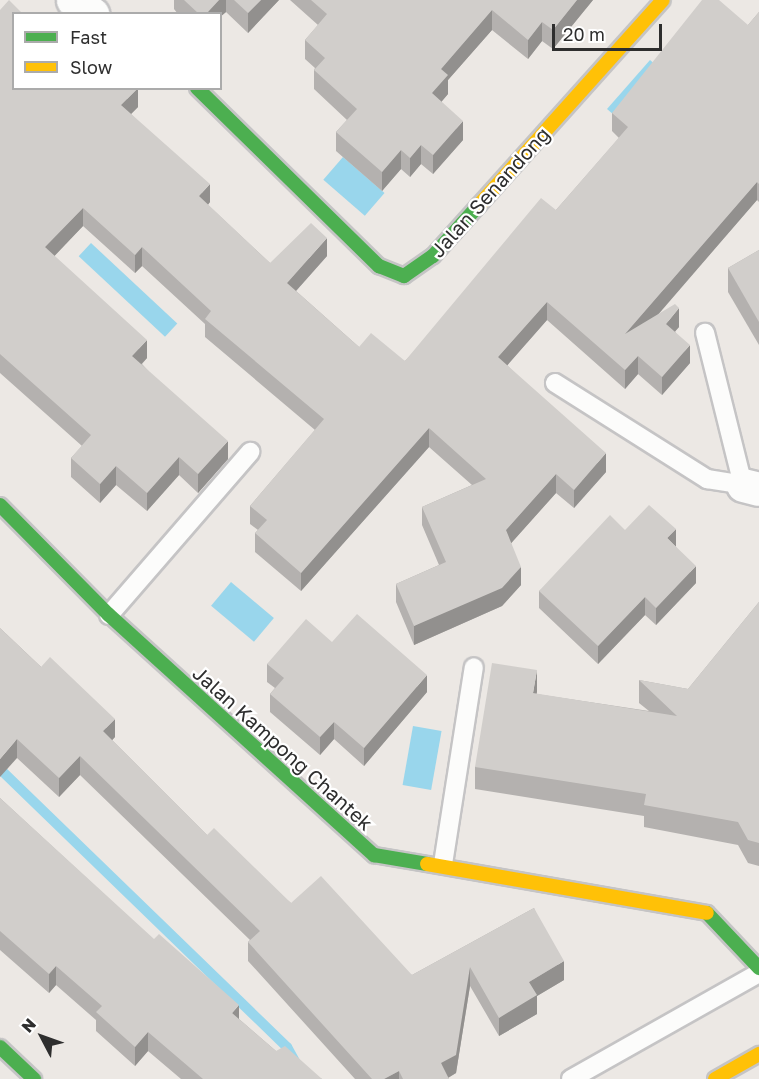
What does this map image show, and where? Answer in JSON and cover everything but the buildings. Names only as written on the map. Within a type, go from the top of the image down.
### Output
[{"type":"main road","name":"Jalan Senandong","points":[[199,90],[379,266],[404,276],[433,256],[663,0]]},
{"type":"main road","name":"Jalan Kampong Chantek","points":[[0,504],[109,615],[357,844],[374,855],[443,864],[695,909],[715,916],[759,968]]},
{"type":"main road","points":[[0,1047],[34,1079]]},
{"type":"main road","points":[[715,1079],[759,1054]]},
{"type":"street","points":[[73,0],[89,12]]},
{"type":"lane","points":[[555,382],[707,479],[751,487],[705,333]]},
{"type":"lane","points":[[109,615],[250,452]]},
{"type":"lane","points":[[443,864],[474,667]]},
{"type":"lane","points":[[571,1079],[759,973]]},
{"type":"water","points":[[650,60],[671,78],[621,121],[607,109]]},
{"type":"water","points":[[343,157],[385,193],[365,216],[323,180]]},
{"type":"water","points":[[91,243],[177,323],[165,337],[79,256]]},
{"type":"water","points":[[231,582],[274,618],[254,642],[211,606]]},
{"type":"water","points":[[413,726],[442,731],[431,790],[403,785]]},
{"type":"waterway","points":[[0,769],[287,1047],[305,1079]]},
{"type":"traffic: fast","points":[[199,90],[379,266],[404,276],[433,256],[479,205]]},
{"type":"traffic: fast","points":[[0,505],[109,615],[374,855],[427,864]]},
{"type":"traffic: fast","points":[[707,913],[759,968]]},
{"type":"traffic: fast","points":[[0,1047],[34,1079]]},
{"type":"traffic: slow","points":[[479,205],[663,0]]},
{"type":"traffic: slow","points":[[427,864],[707,913]]},
{"type":"traffic: slow","points":[[715,1079],[759,1054]]}]
